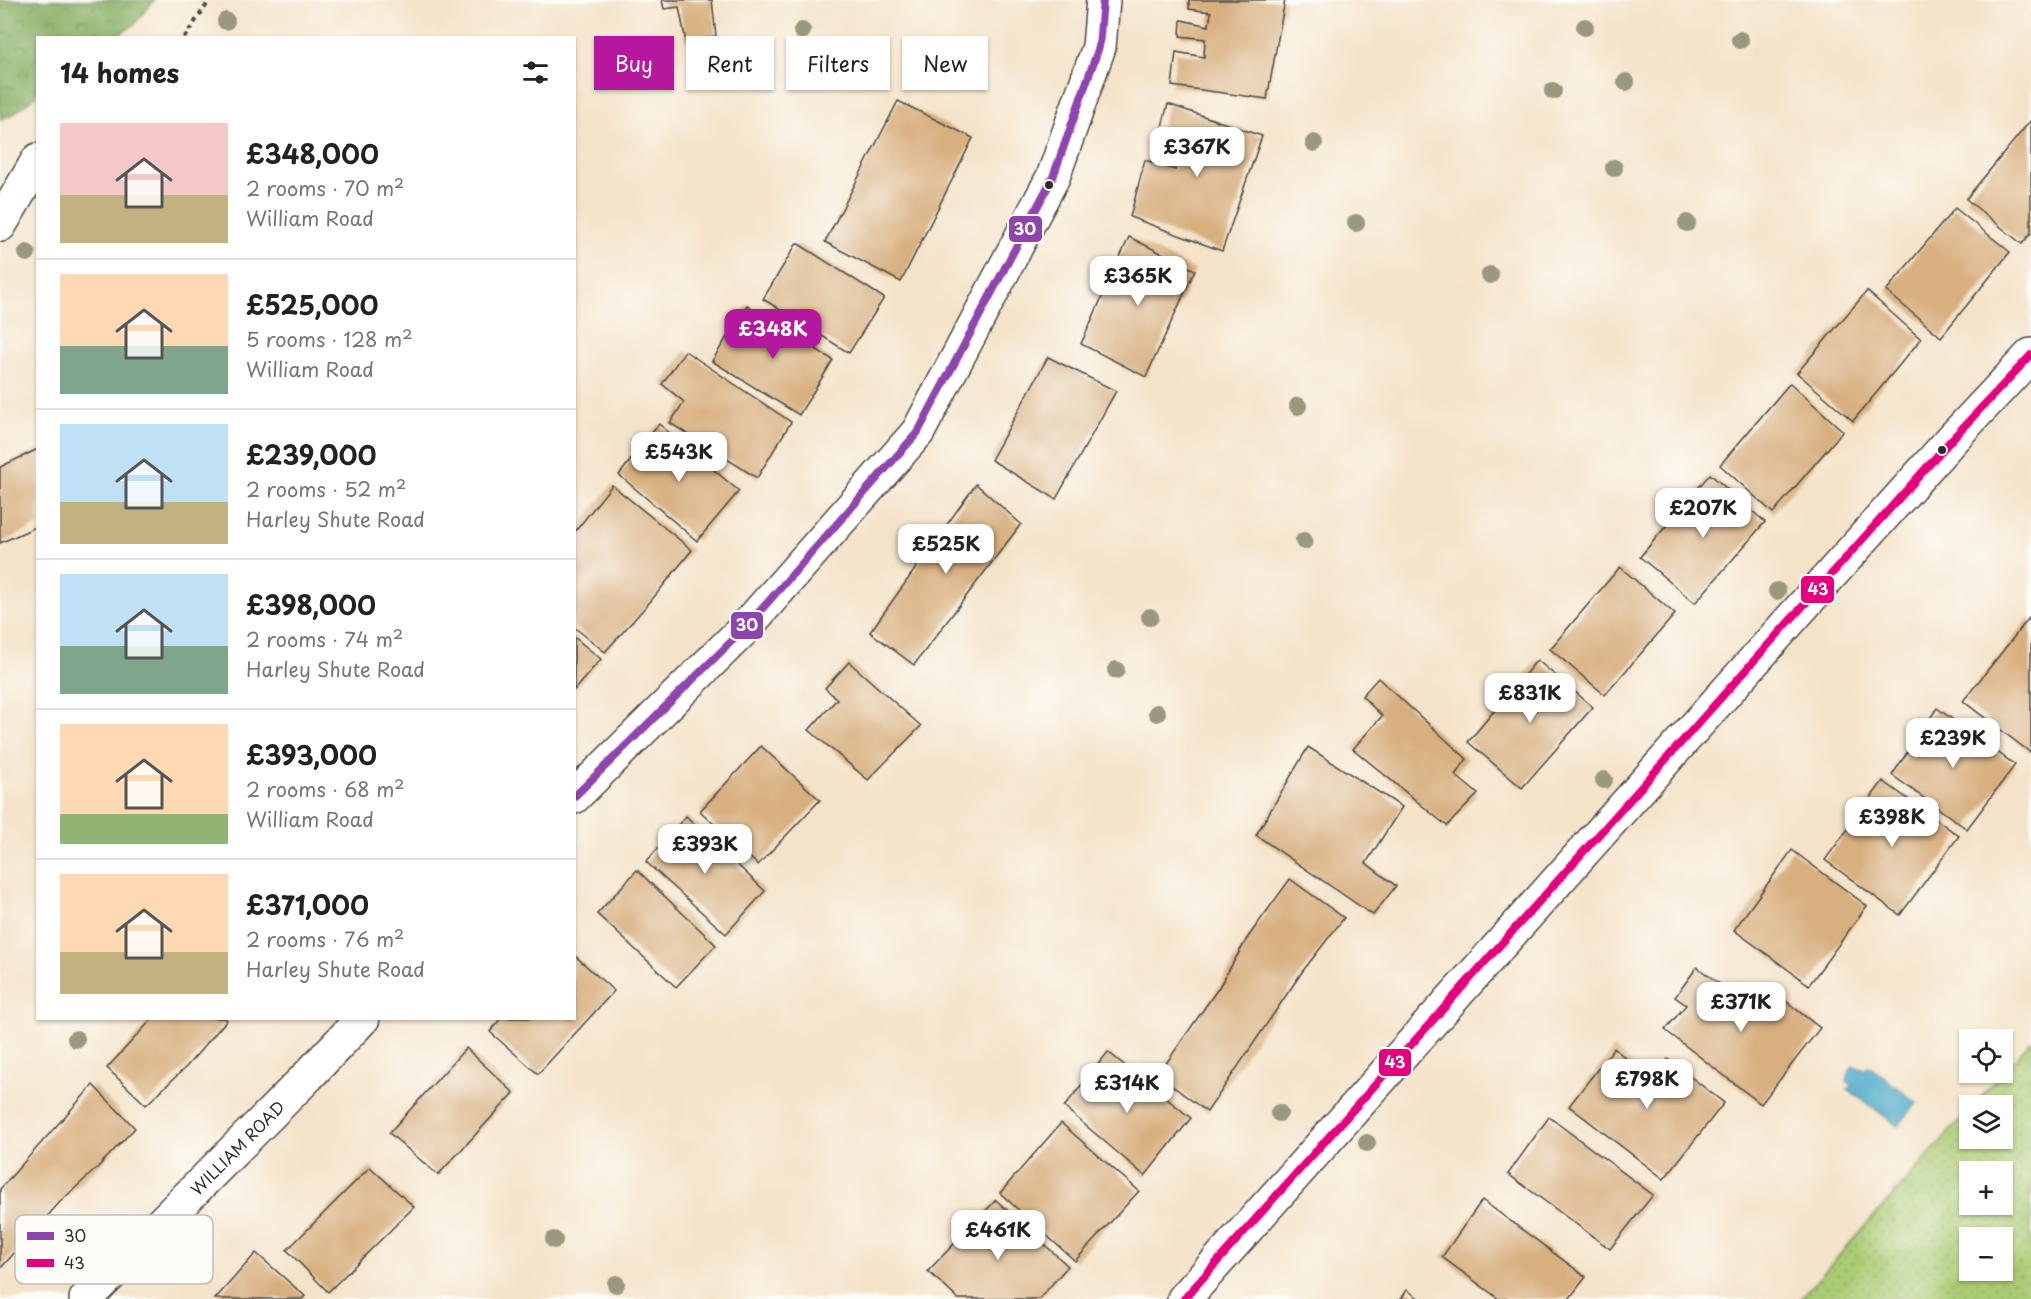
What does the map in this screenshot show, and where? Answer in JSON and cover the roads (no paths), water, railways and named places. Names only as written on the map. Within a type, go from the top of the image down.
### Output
[{"type":"street","points":[[576,795],[745,628],[918,432],[1053,177],[1099,47],[1103,0]]},
{"type":"street","points":[[0,225],[36,163]]},
{"type":"street","points":[[1184,1299],[1953,438],[2031,356]]},
{"type":"street","name":"WILLIAM ROAD","points":[[170,1215],[300,1085],[361,1020]]},
{"type":"street","name":"WILLIAM ROAD","points":[[86,1299],[101,1284]]},
{"type":"water","points":[[1853,1066],[1865,1070],[1869,1066],[1917,1103],[1898,1126],[1848,1089],[1853,1085],[1847,1079]]}]
